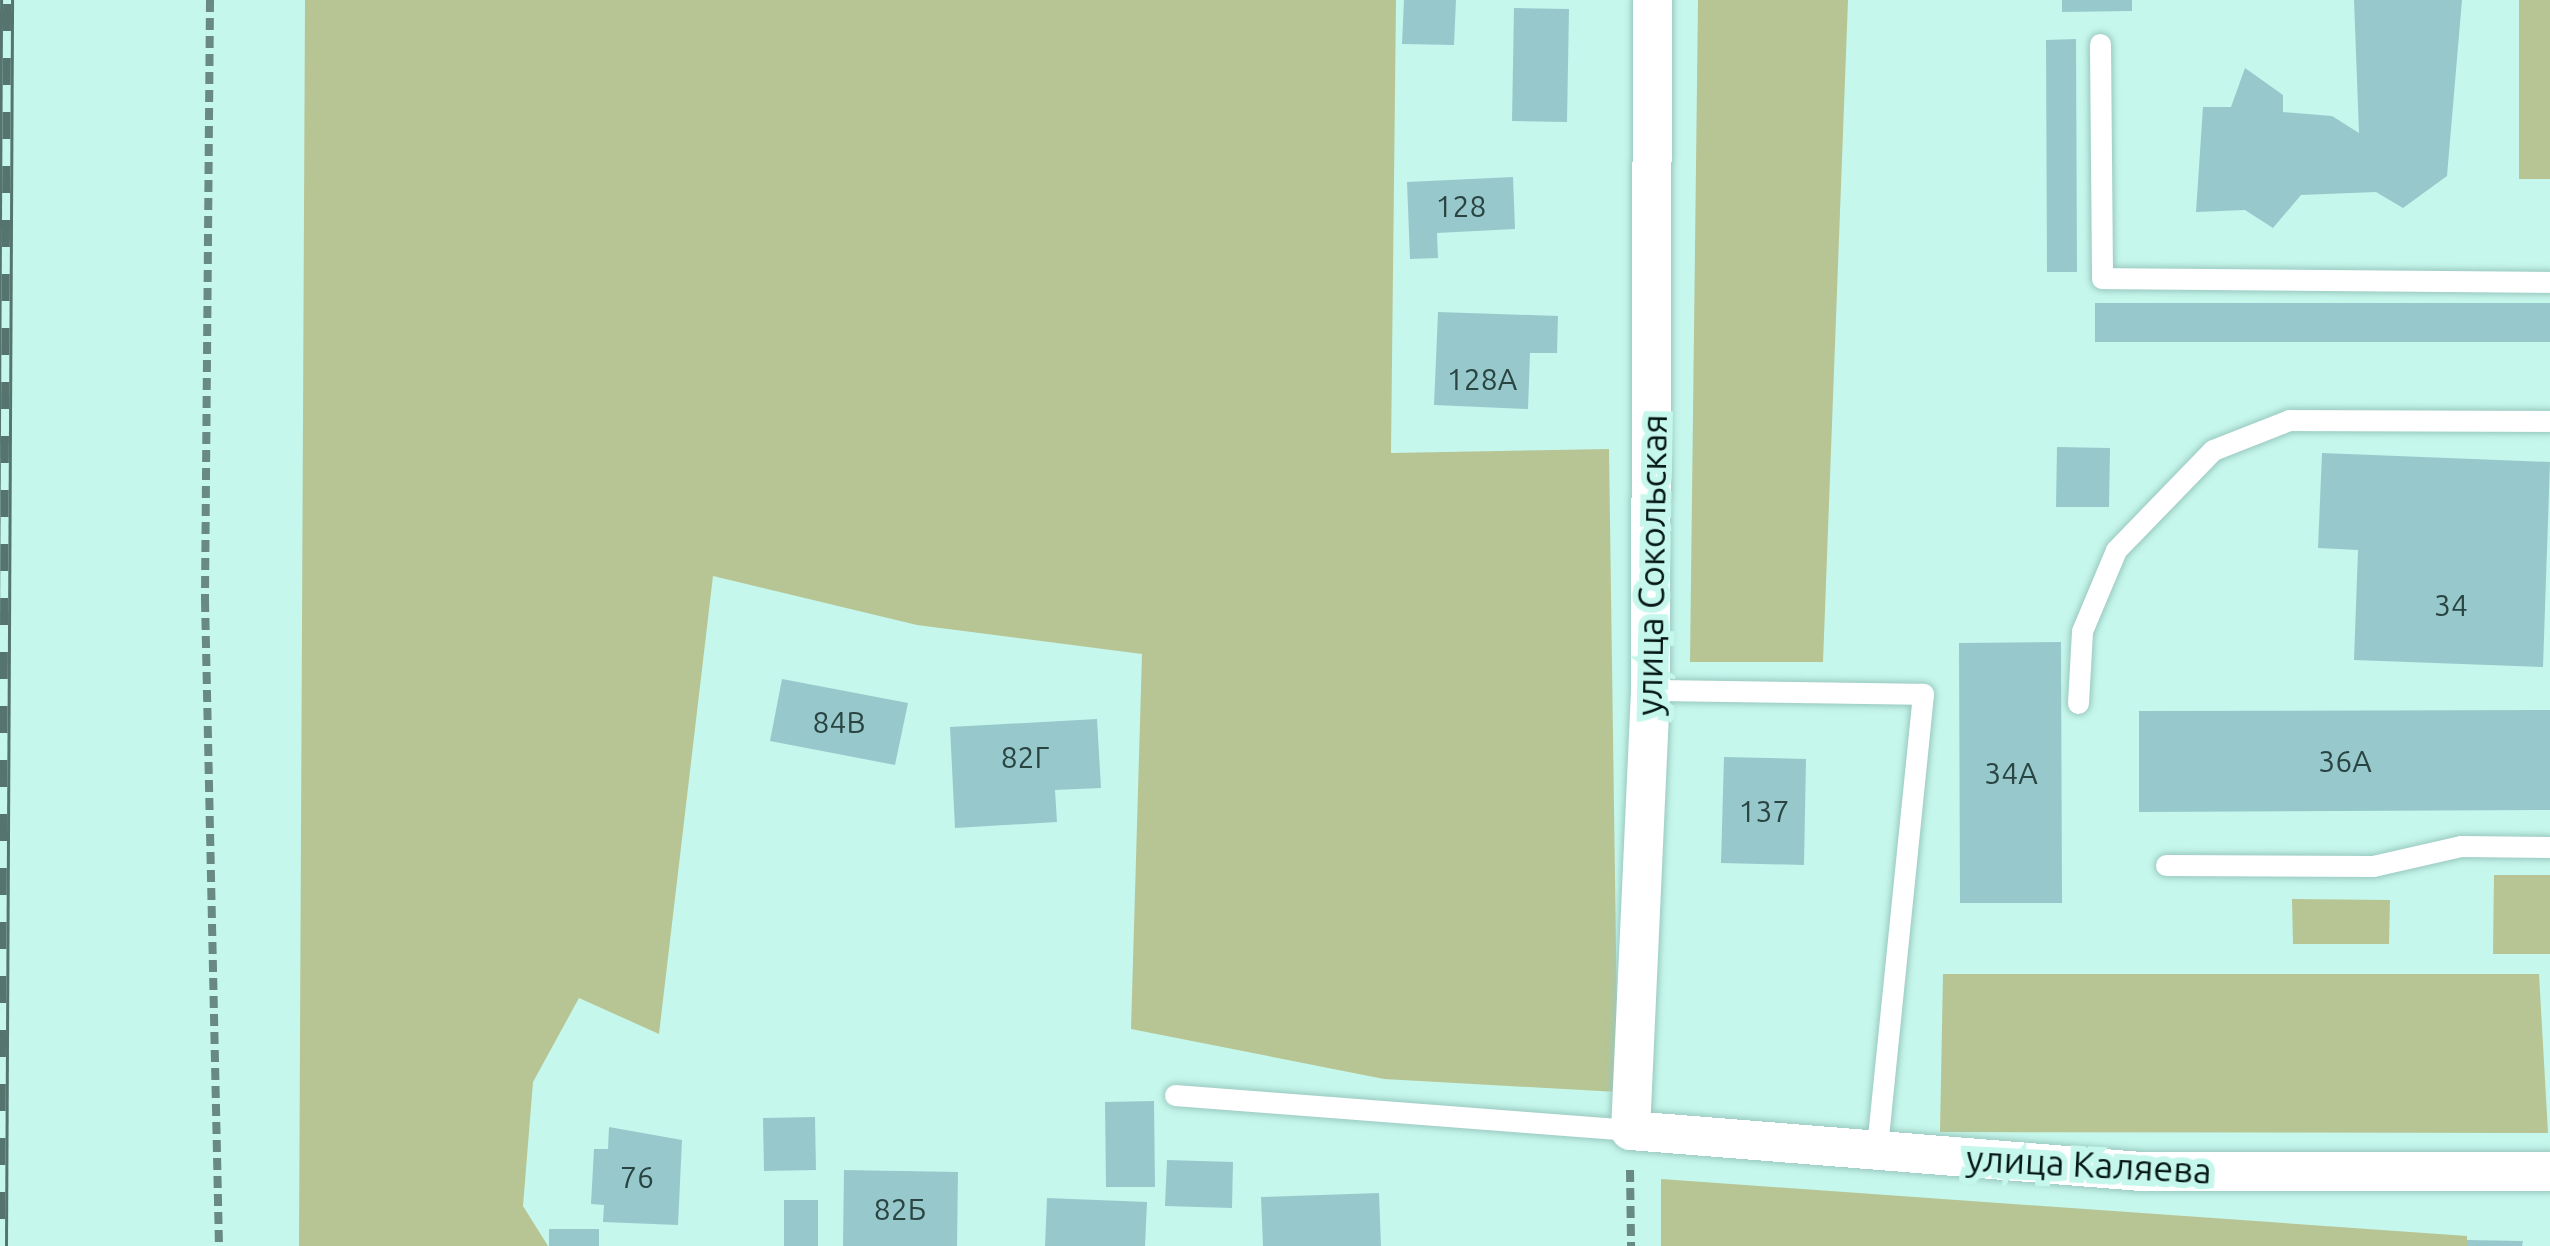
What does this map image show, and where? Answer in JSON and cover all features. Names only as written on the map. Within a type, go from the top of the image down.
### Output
[{"type":"street","name":"улица Сокольская","points":[[1630,1130],[1650,691],[1652,0]]},
{"type":"street","name":"улица Каляева","points":[[1630,1130],[2141,1171],[2550,1171]]},
{"type":"lane","points":[[2100,44],[2102,278],[2550,282]]},
{"type":"lane","points":[[2078,703],[2082,631],[2116,550],[2213,450],[2250,430],[2322,417],[2550,421]]},
{"type":"lane","points":[[1650,691],[1923,694],[1876,1153]]},
{"type":"lane","points":[[2167,865],[2373,866],[2462,846],[2550,848]]},
{"type":"lane","points":[[1174,1095],[1630,1130]]},
{"type":"path","points":[[210,0],[206,600],[219,1246]]},
{"type":"path","points":[[1630,1130],[1631,1246]]},
{"type":"green space","points":[[305,0],[1396,0],[1391,453],[1609,449],[1618,1092],[1384,1079],[1131,1029],[1142,654],[917,625],[713,576],[659,1034],[579,998],[533,1082],[523,1206],[548,1246],[299,1246]]},
{"type":"green space","points":[[1698,0],[1848,0],[1823,662],[1690,662]]},
{"type":"green space","points":[[2519,0],[2550,0],[2550,179],[2519,179]]},
{"type":"green space","points":[[2494,875],[2550,875],[2550,954],[2493,954]]},
{"type":"green space","points":[[2292,899],[2390,900],[2389,944],[2293,944]]},
{"type":"green space","points":[[1943,974],[2539,974],[2548,1133],[1940,1132]]},
{"type":"green space","points":[[1661,1179],[2467,1236],[2467,1246],[1661,1246]]},
{"type":"building","points":[[1404,0],[1456,0],[1454,45],[1402,44]]},
{"type":"building","points":[[2062,0],[2132,0],[2132,11],[2062,12]]},
{"type":"building","points":[[2354,0],[2462,0],[2447,176],[2403,208],[2376,192],[2301,195],[2273,228],[2245,210],[2196,212],[2203,107],[2231,107],[2245,68],[2283,95],[2283,112],[2332,116],[2359,133]]},
{"type":"building","points":[[1514,8],[1569,9],[1567,122],[1512,121]]},
{"type":"building","points":[[2076,39],[2077,272],[2047,272],[2046,40]]},
{"type":"building","points":[[1513,177],[1515,229],[1437,233],[1438,258],[1410,259],[1407,182]]},
{"type":"building","points":[[2095,303],[2550,303],[2550,342],[2095,342]]},
{"type":"building","points":[[1438,312],[1558,316],[1557,353],[1530,353],[1528,409],[1434,405]]},
{"type":"building","points":[[2057,447],[2110,448],[2109,507],[2056,507]]},
{"type":"building","points":[[2322,453],[2550,462],[2543,667],[2354,660],[2358,550],[2318,548]]},
{"type":"building","points":[[2061,642],[2062,903],[1960,903],[1959,643]]},
{"type":"building","points":[[782,679],[908,703],[895,765],[770,741]]},
{"type":"building","points":[[2550,710],[2550,810],[2139,812],[2139,711]]},
{"type":"building","points":[[1097,719],[1101,788],[1055,790],[1057,822],[955,828],[950,727]]},
{"type":"building","points":[[1724,757],[1806,759],[1804,865],[1721,863]]},
{"type":"building","points":[[1154,1101],[1155,1187],[1106,1187],[1105,1102]]},
{"type":"building","points":[[815,1117],[816,1170],[764,1171],[763,1118]]},
{"type":"building","points":[[609,1127],[682,1140],[678,1225],[603,1222],[604,1205],[591,1204],[594,1149],[608,1149]]},
{"type":"building","points":[[1167,1160],[1233,1162],[1232,1208],[1165,1206]]},
{"type":"building","points":[[844,1170],[958,1172],[957,1246],[843,1246]]},
{"type":"building","points":[[1379,1193],[1381,1246],[1263,1246],[1261,1197]]},
{"type":"building","points":[[1047,1198],[1147,1202],[1145,1246],[1045,1246]]},
{"type":"building","points":[[784,1200],[818,1200],[818,1246],[784,1246]]},
{"type":"building","points":[[549,1229],[599,1229],[599,1246],[549,1246]]},
{"type":"building","points":[[2467,1240],[2523,1241],[2522,1246],[2467,1246]]},
{"type":"railway","points":[[1,1246],[7,0]]}]
